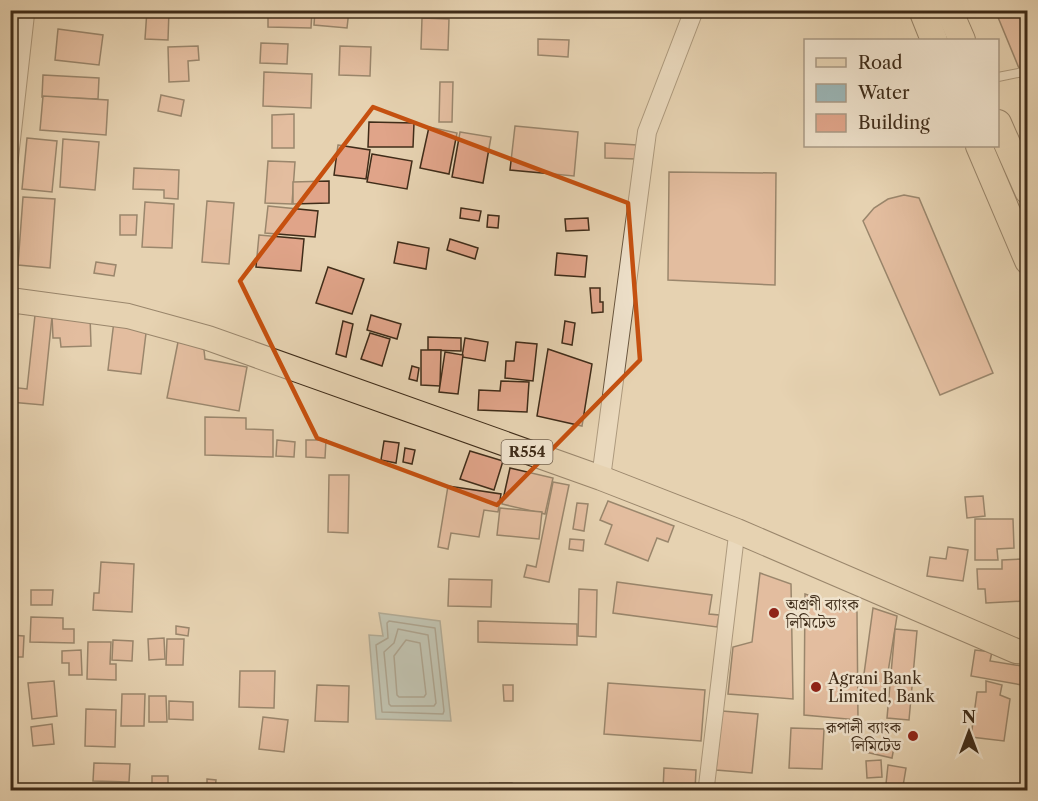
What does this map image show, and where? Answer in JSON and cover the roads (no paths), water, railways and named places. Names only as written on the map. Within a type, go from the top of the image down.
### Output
[{"type":"highway","points":[[922,10],[934,39]]},
{"type":"highway","points":[[949,10],[962,39]]},
{"type":"highway","points":[[999,125],[1028,191]]},
{"type":"highway","points":[[979,147],[1028,261]]},
{"type":"main road","name":"R554","points":[[10,300],[128,316],[208,338],[601,478],[737,531],[1016,651],[1028,652]]},
{"type":"street","points":[[10,162],[27,10]]},
{"type":"street","points":[[601,478],[647,132],[694,10]]},
{"type":"street","points":[[706,790],[737,531]]},
{"type":"lane","points":[[999,77],[1028,71]]},
{"type":"water","points":[[379,613],[440,621],[451,721],[376,719],[369,635],[383,636]]},
{"type":"place","name":"অগ্রণী ব্যাংক লিমিটেড","points":[[774,613]]},
{"type":"place","name":"Agrani Bank Limited, Bank","points":[[816,687]]},
{"type":"place","name":"রূপালী ব্যাংক লিমিটেড","points":[[913,736]]}]
